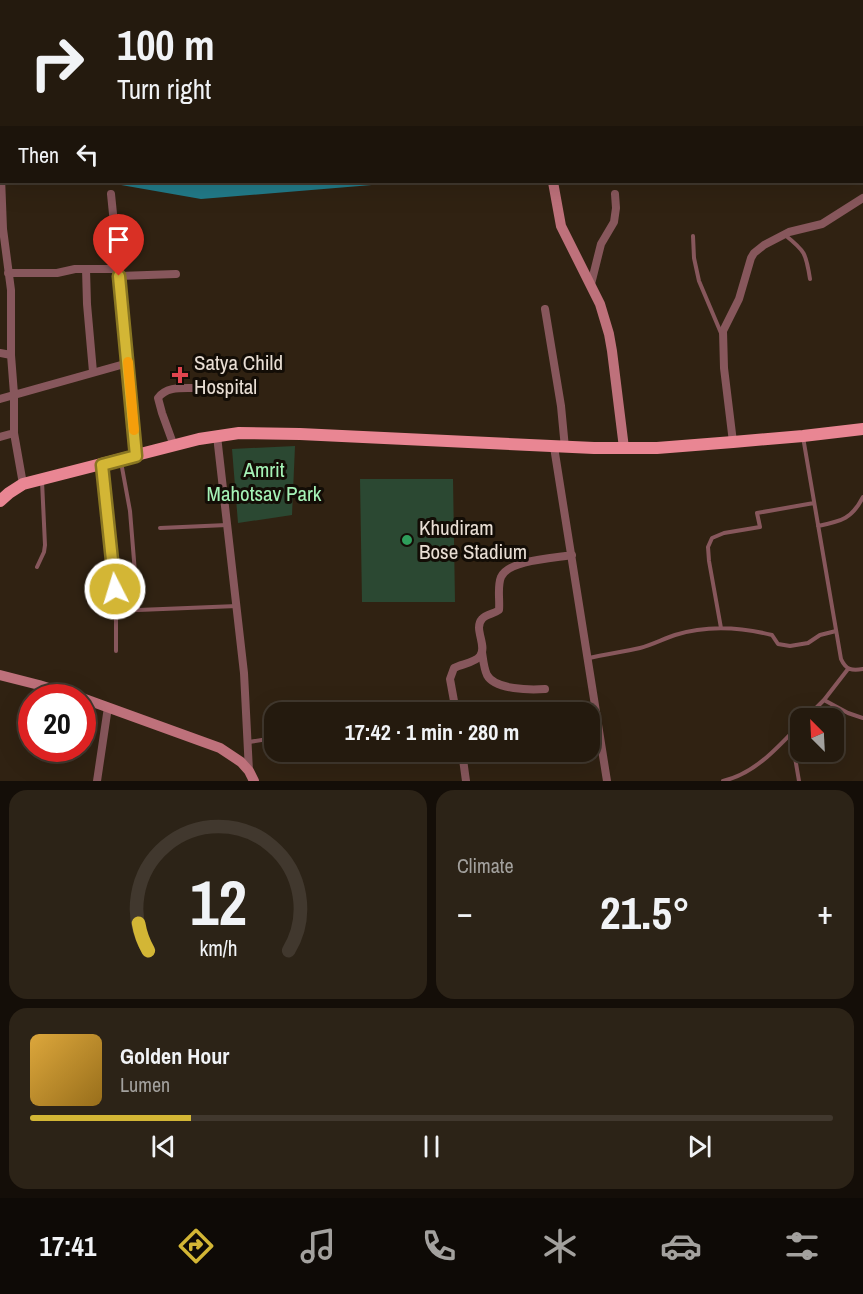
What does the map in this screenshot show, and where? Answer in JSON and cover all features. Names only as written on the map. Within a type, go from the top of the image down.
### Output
[{"type":"main road","points":[[553,183],[561,226],[600,304],[609,334],[624,448]]},
{"type":"main road","points":[[0,493],[23,484],[174,446],[239,433],[300,434],[560,448],[657,448],[863,429]]},
{"type":"main road","points":[[0,501],[23,484]]},
{"type":"main road","points":[[0,675],[35,684]]},
{"type":"main road","points":[[96,703],[220,748],[241,762],[252,776]]},
{"type":"street","points":[[1,183],[1,229],[6,275],[11,290],[14,434],[23,484]]},
{"type":"street","points":[[111,194],[136,456]]},
{"type":"street","points":[[591,284],[601,244],[614,222],[615,194]]},
{"type":"street","points":[[733,442],[724,368],[723,336],[754,253],[764,245],[797,229],[822,224],[863,198]]},
{"type":"street","points":[[6,275],[57,273],[75,269],[176,274]]},
{"type":"street","points":[[86,269],[93,372]]},
{"type":"street","points":[[545,309],[561,406],[560,448],[572,555],[608,781]]},
{"type":"street","points":[[0,353],[11,355]]},
{"type":"street","points":[[0,399],[128,363]]},
{"type":"street","points":[[174,446],[159,398],[168,390],[192,388]]},
{"type":"street","points":[[0,437],[14,434]]},
{"type":"street","points":[[217,436],[246,690],[252,776]]},
{"type":"street","points":[[545,689],[519,689],[491,680],[485,670],[481,621],[499,610],[500,580],[509,567],[572,555]]},
{"type":"street","points":[[454,702],[450,679],[454,668],[476,659],[482,652]]},
{"type":"street","points":[[97,781],[108,707]]},
{"type":"street","points":[[463,762],[466,781]]},
{"type":"lane","points":[[784,235],[807,258],[810,279]]},
{"type":"lane","points":[[693,236],[694,258],[699,281],[723,336]]},
{"type":"lane","points":[[803,436],[842,659],[848,669],[863,669]]},
{"type":"lane","points":[[121,460],[130,511],[138,610]]},
{"type":"lane","points":[[102,465],[117,609],[116,651]]},
{"type":"lane","points":[[37,567],[45,545],[42,480]]},
{"type":"lane","points":[[818,526],[847,518],[854,513],[863,497]]},
{"type":"lane","points":[[721,628],[709,561],[708,547],[712,538],[724,533],[760,527],[757,513],[814,503]]},
{"type":"lane","points":[[160,528],[227,525]]},
{"type":"lane","points":[[117,609],[237,606]]},
{"type":"lane","points":[[588,658],[638,648],[696,630],[721,628],[749,630],[772,635],[778,644],[790,646],[808,643],[820,635],[836,632]]},
{"type":"lane","points":[[816,708],[848,669]]},
{"type":"lane","points":[[824,700],[863,718]]},
{"type":"lane","points":[[723,781],[748,772],[790,735]]},
{"type":"lane","points":[[248,742],[264,740]]},
{"type":"lane","points":[[796,762],[799,781]]},
{"type":"green space","name":"Amrit Mahotsav Park","points":[[295,446],[292,515],[238,523],[232,449]]},
{"type":"green space","name":"Khudiram Bose Stadium","points":[[360,479],[453,479],[455,602],[362,602]]},
{"type":"water","points":[[110,183],[396,183],[201,199]]},
{"type":"slow traffic","points":[[128,362],[134,430]]},
{"type":"place","name":"Satya Child Hospital","points":[[180,375]]},
{"type":"place","name":"Khudiram Bose Stadium","points":[[407,540]]},
{"type":"route","points":[[115,589],[102,465],[136,456],[119,276]]}]
